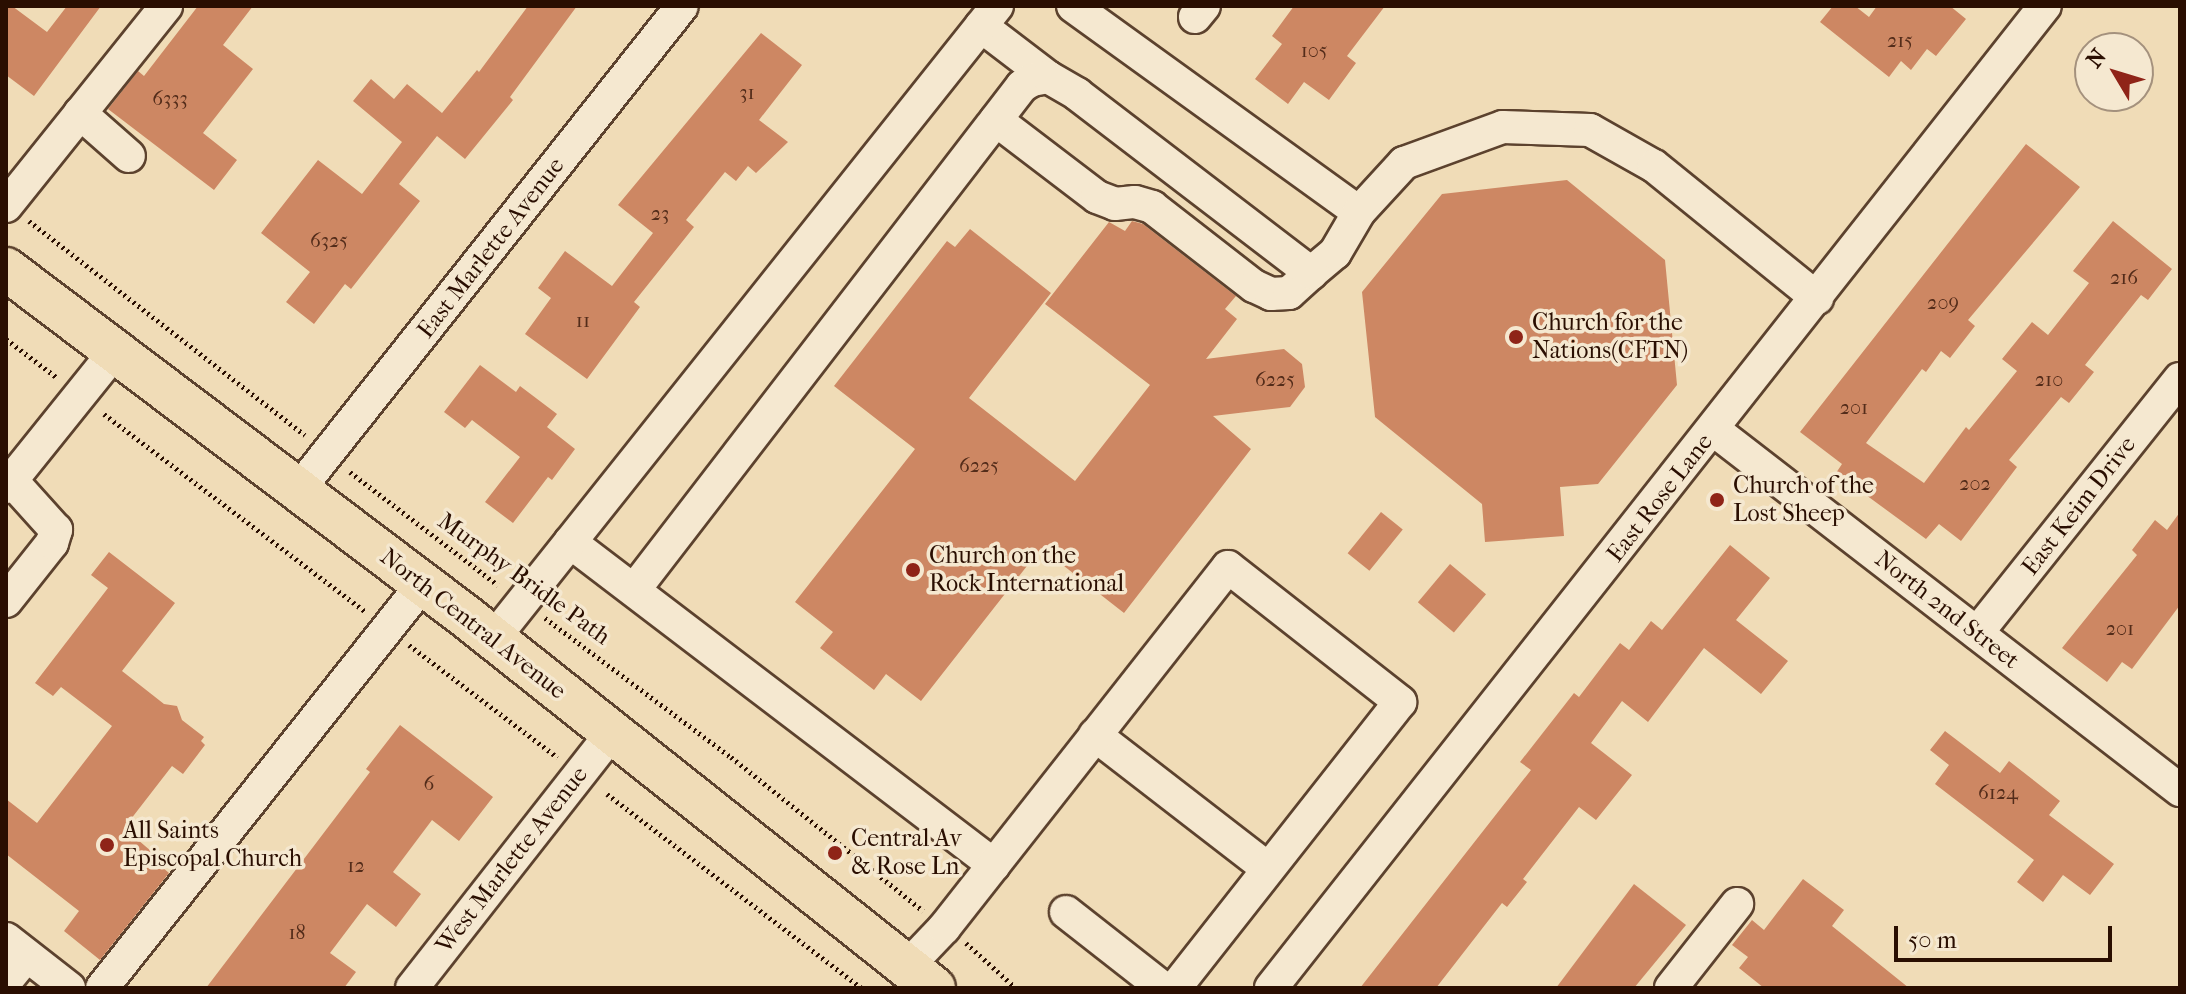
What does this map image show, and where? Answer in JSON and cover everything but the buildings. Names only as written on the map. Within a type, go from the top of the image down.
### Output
[{"type":"main road","name":"North Central Avenue","points":[[6,269],[493,639],[920,977]]},
{"type":"street","points":[[7,205],[166,6]]},
{"type":"street","name":"East Marlette Avenue","points":[[299,489],[682,6]]},
{"type":"street","points":[[1073,6],[1359,212]]},
{"type":"street","name":"East Rose Lane","points":[[1271,988],[1714,430],[2045,6]]},
{"type":"street","points":[[493,639],[989,16],[1048,77],[1077,94],[1311,273]]},
{"type":"street","points":[[634,590],[1022,86],[1048,77]]},
{"type":"street","points":[[80,113],[129,156]]},
{"type":"street","points":[[996,120],[1097,197],[1115,204],[1135,202],[1152,207],[1254,286],[1271,294],[1289,293],[1335,253],[1359,212],[1404,163],[1503,127],[1590,130],[1654,166],[1817,298]]},
{"type":"street","points":[[6,601],[52,543],[56,530],[8,484],[116,350]]},
{"type":"street","name":"East Keim Drive","points":[[1977,633],[2180,379]]},
{"type":"street","name":"North 2nd Street","points":[[1714,430],[2180,790]]},
{"type":"street","points":[[570,542],[994,865]]},
{"type":"street","points":[[920,977],[944,928],[1228,567],[1400,702],[1175,988]]},
{"type":"street","points":[[102,988],[422,585]]},
{"type":"street","name":"West Marlette Avenue","points":[[412,988],[612,733]]},
{"type":"street","points":[[1095,735],[1267,868]]},
{"type":"street","points":[[1671,988],[1737,904]]},
{"type":"street","points":[[1066,912],[1163,988]]},
{"type":"street","points":[[6,981],[16,947],[69,988]]},
{"type":"path","name":"Murphy Bridle Path","points":[[7,205],[327,454],[731,757],[969,945],[1016,988]]},
{"type":"path","points":[[6,339],[56,377]]},
{"type":"path","points":[[104,414],[568,765]]},
{"type":"path","points":[[607,794],[862,988]]},
{"type":"place","name":"Church for the Nations(CFTN)","points":[[1516,337]]},
{"type":"place","name":"Church of the Lost Sheep","points":[[1717,500]]},
{"type":"place","name":"Church on the Rock International","points":[[913,570]]},
{"type":"place","name":"All Saints Episcopal Church","points":[[107,845]]},
{"type":"place","name":"Central Av & Rose Ln","points":[[835,853]]}]
